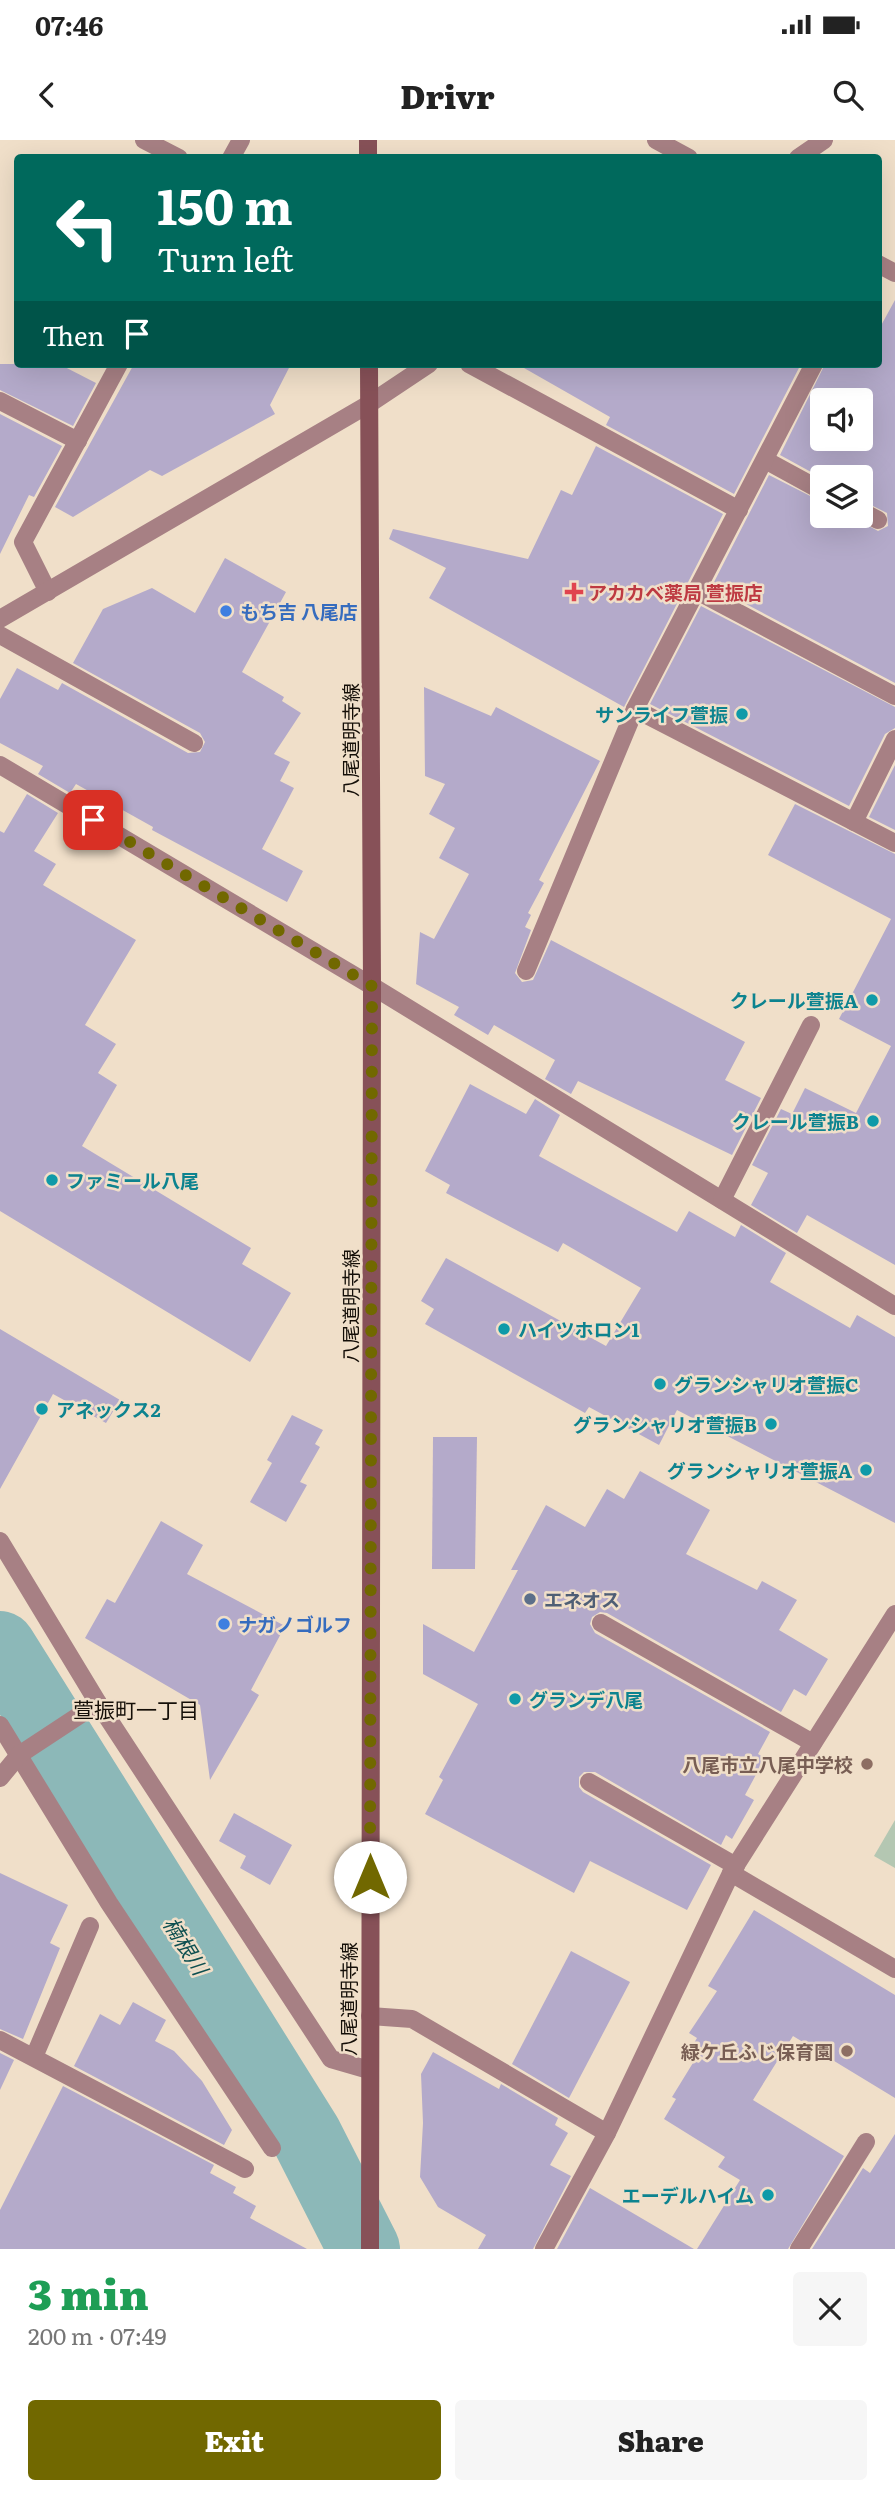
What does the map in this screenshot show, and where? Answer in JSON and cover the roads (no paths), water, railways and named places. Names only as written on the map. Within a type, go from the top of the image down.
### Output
[{"type":"main road","name":"八尾道明寺線","points":[[369,368],[372,986],[370,2249]]},
{"type":"street","points":[[144,140],[171,154]]},
{"type":"street","points":[[656,140],[682,154]]},
{"type":"street","points":[[803,154],[824,140]]},
{"type":"street","points":[[48,592],[23,542],[118,368]]},
{"type":"street","points":[[0,619],[369,404],[423,368]]},
{"type":"street","points":[[476,368],[738,510]]},
{"type":"street","points":[[526,971],[635,709],[812,368]]},
{"type":"street","points":[[0,401],[78,441]]},
{"type":"street","points":[[765,460],[810,484]]},
{"type":"street","points":[[873,517],[878,520]]},
{"type":"street","points":[[697,591],[895,696]]},
{"type":"street","points":[[0,635],[194,743]]},
{"type":"street","points":[[635,709],[895,843]]},
{"type":"street","points":[[854,822],[895,739]]},
{"type":"street","points":[[0,765],[372,986],[895,1306]]},
{"type":"street","points":[[722,1200],[811,1025]]},
{"type":"street","points":[[0,1541],[98,1703],[331,2059],[369,2070]]},
{"type":"street","points":[[544,2249],[607,2133],[734,1869],[895,1614]]},
{"type":"street","points":[[601,1623],[813,1743]]},
{"type":"street","points":[[0,1778],[19,1755],[98,1703]]},
{"type":"street","points":[[0,1725],[109,1903],[272,2148]]},
{"type":"street","points":[[589,1782],[895,1969]]},
{"type":"street","points":[[34,2057],[90,1926]]},
{"type":"street","points":[[370,2016],[412,2019],[607,2133]]},
{"type":"street","points":[[0,2040],[245,2169]]},
{"type":"street","points":[[799,2249],[866,2142]]},
{"type":"waterway","name":"楠根川","points":[[0,1647],[306,2135],[364,2249]]},
{"type":"place","name":"アカカベ薬局 萱振店","points":[[574,592]]},
{"type":"place","name":"もち吉 八尾店","points":[[226,611]]},
{"type":"place","name":"サンライフ萱振","points":[[742,714]]},
{"type":"place","name":"クレール萱振A","points":[[872,1000]]},
{"type":"place","name":"クレール萱振B","points":[[873,1121]]},
{"type":"place","name":"ファミール八尾","points":[[52,1180]]},
{"type":"place","name":"ハイツホロン1","points":[[504,1329]]},
{"type":"place","name":"グランシャリオ萱振C","points":[[660,1384]]},
{"type":"place","name":"アネックス2","points":[[42,1409]]},
{"type":"place","name":"グランシャリオ萱振B","points":[[771,1424]]},
{"type":"place","name":"グランシャリオ萱振A","points":[[866,1470]]},
{"type":"place","name":"エネオス","points":[[530,1599]]},
{"type":"place","name":"ナガノゴルフ","points":[[224,1624]]},
{"type":"place","name":"グランデ八尾","points":[[515,1699]]},
{"type":"place","name":"八尾市立八尾中学校","points":[[867,1764]]},
{"type":"place","name":"緑ケ丘ふじ保育園","points":[[847,2051]]},
{"type":"place","name":"エーデルハイム","points":[[768,2195]]},
{"type":"district","name":"萱振町一丁目","points":[[136,1708]]}]
